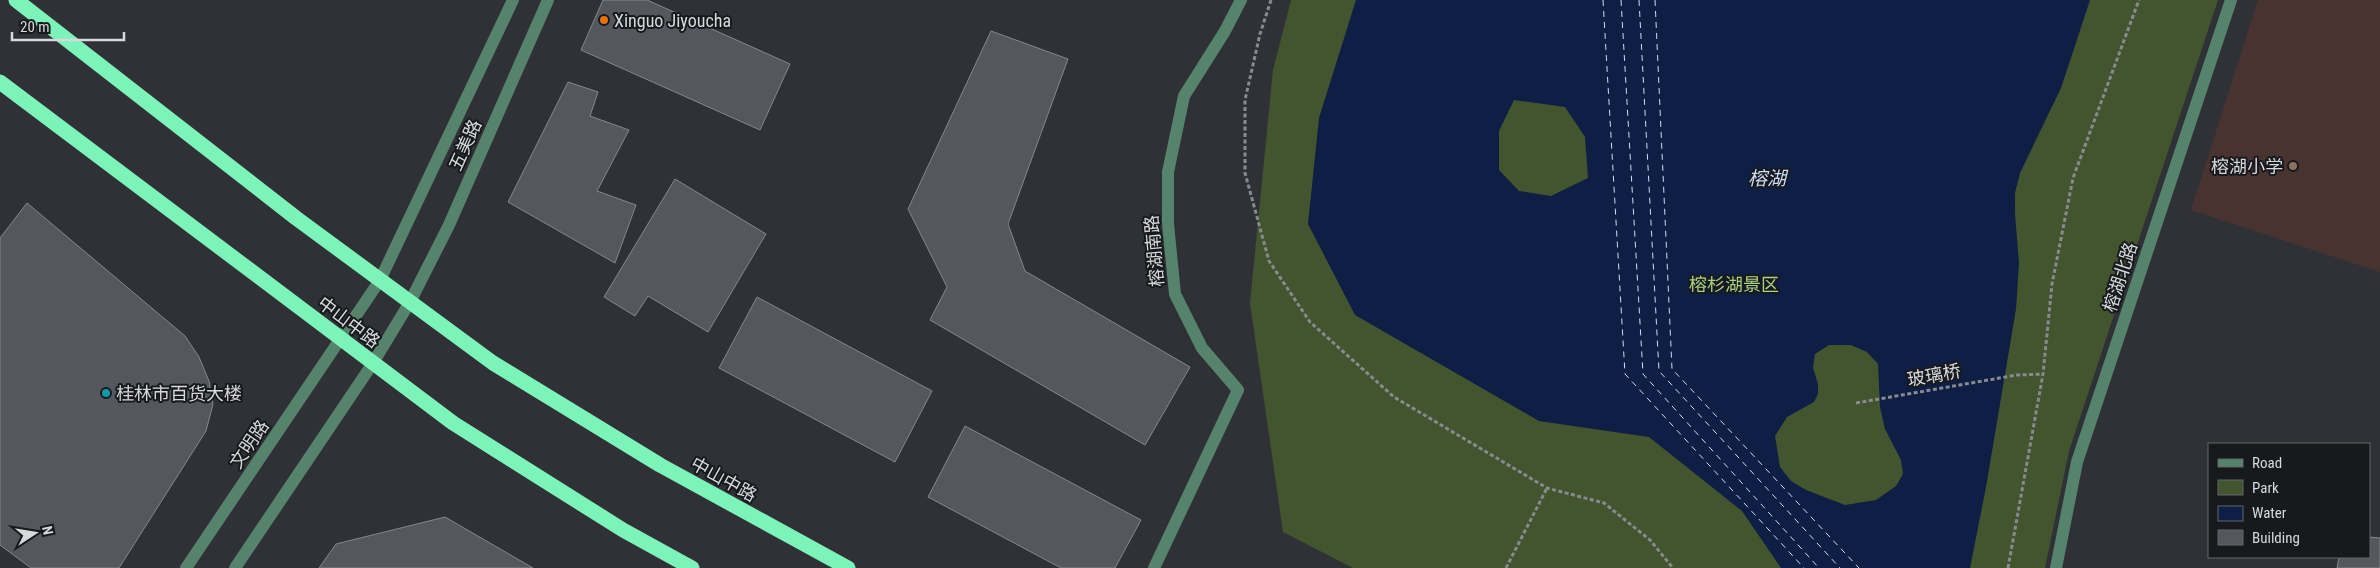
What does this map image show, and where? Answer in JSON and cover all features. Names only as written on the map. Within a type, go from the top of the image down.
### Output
[{"type":"highway","points":[[16,0],[296,218],[380,280]]},
{"type":"highway","name":"中山中路","points":[[0,82],[453,423],[623,530],[692,568]]},
{"type":"highway","name":"中山中路","points":[[380,280],[492,363],[660,465],[848,568]]},
{"type":"street","name":"五美路","points":[[342,339],[380,280],[513,0]]},
{"type":"street","name":"五美路","points":[[374,363],[410,302],[449,225],[548,0]]},
{"type":"street","name":"榕湖南路","points":[[1154,568],[1238,390],[1202,348],[1175,294],[1168,224],[1168,172],[1184,96],[1225,31],[1241,0]]},
{"type":"street","name":"榕湖北路","points":[[2056,568],[2077,462],[2231,0]]},
{"type":"street","name":"文明路","points":[[186,568],[342,339]]},
{"type":"street","points":[[236,568],[374,363]]},
{"type":"path","points":[[1271,0],[1260,34],[1245,100],[1244,173],[1269,261],[1310,322],[1394,397],[1547,488],[1604,503],[1650,540],[1673,568]]},
{"type":"path","points":[[2008,568],[2043,374],[2052,284],[2073,178],[2139,0]]},
{"type":"path","name":"玻璃桥","points":[[1856,403],[2017,375],[2043,374]]},
{"type":"path","points":[[1506,568],[1547,488]]},
{"type":"shaded area","name":"榕湖小学","points":[[2258,0],[2380,0],[2380,272],[2191,210]]},
{"type":"green space","name":"榕湖","points":[[1291,0],[2218,0],[2069,451],[2045,568],[1353,568],[1283,532],[1250,303],[1273,70]]},
{"type":"water","name":"榕湖","points":[[1356,0],[2090,0],[2061,88],[2020,173],[2015,193],[2019,263],[2016,309],[1986,487],[1970,568],[1781,568],[1742,511],[1649,437],[1539,421],[1355,315],[1308,224],[1319,118]],"holes":[[[1514,100],[1565,107],[1585,137],[1588,178],[1551,196],[1519,191],[1499,170],[1499,131]],[[1829,345],[1851,345],[1867,352],[1878,364],[1880,407],[1885,429],[1901,460],[1903,474],[1896,486],[1876,500],[1845,505],[1806,490],[1791,481],[1780,467],[1775,436],[1787,417],[1814,402],[1818,394],[1818,384],[1813,368],[1815,354]]]},
{"type":"building","points":[[603,0],[647,0],[790,64],[760,130],[581,50]]},
{"type":"building","points":[[991,31],[1068,59],[1008,224],[1025,271],[1190,367],[1145,445],[930,320],[947,287],[908,209]]},
{"type":"building","points":[[568,82],[598,92],[590,116],[629,130],[597,191],[636,205],[615,263],[508,202]]},
{"type":"building","points":[[675,179],[766,234],[708,332],[648,296],[635,316],[604,297]]},
{"type":"building","name":"桂林市百货大楼","points":[[27,203],[185,336],[199,357],[209,381],[213,404],[206,431],[119,568],[31,568],[0,545],[0,238]]},
{"type":"building","points":[[757,297],[932,391],[895,462],[719,368]]},
{"type":"building","points":[[965,426],[1141,520],[1115,568],[1061,568],[928,497]]},
{"type":"building","points":[[445,517],[533,568],[319,568],[336,544]]},
{"type":"building","points":[[2370,537],[2380,538],[2380,568],[2337,568],[2339,558],[2370,558]]},
{"type":"ferry route","points":[[1603,0],[1625,374],[1804,568]]},
{"type":"ferry route","points":[[1621,0],[1643,374],[1819,568]]},
{"type":"ferry route","points":[[1639,0],[1659,371],[1840,568]]},
{"type":"ferry route","points":[[1655,0],[1672,369],[1859,568]]},
{"type":"place","name":"Xinguo Jiyoucha","points":[[604,20]]},
{"type":"place","name":"榕湖小学","points":[[2293,166]]},
{"type":"place","name":"桂林市百货大楼","points":[[106,393]]},
{"type":"park label","name":"榕杉湖景区","points":[[1734,284]]}]
